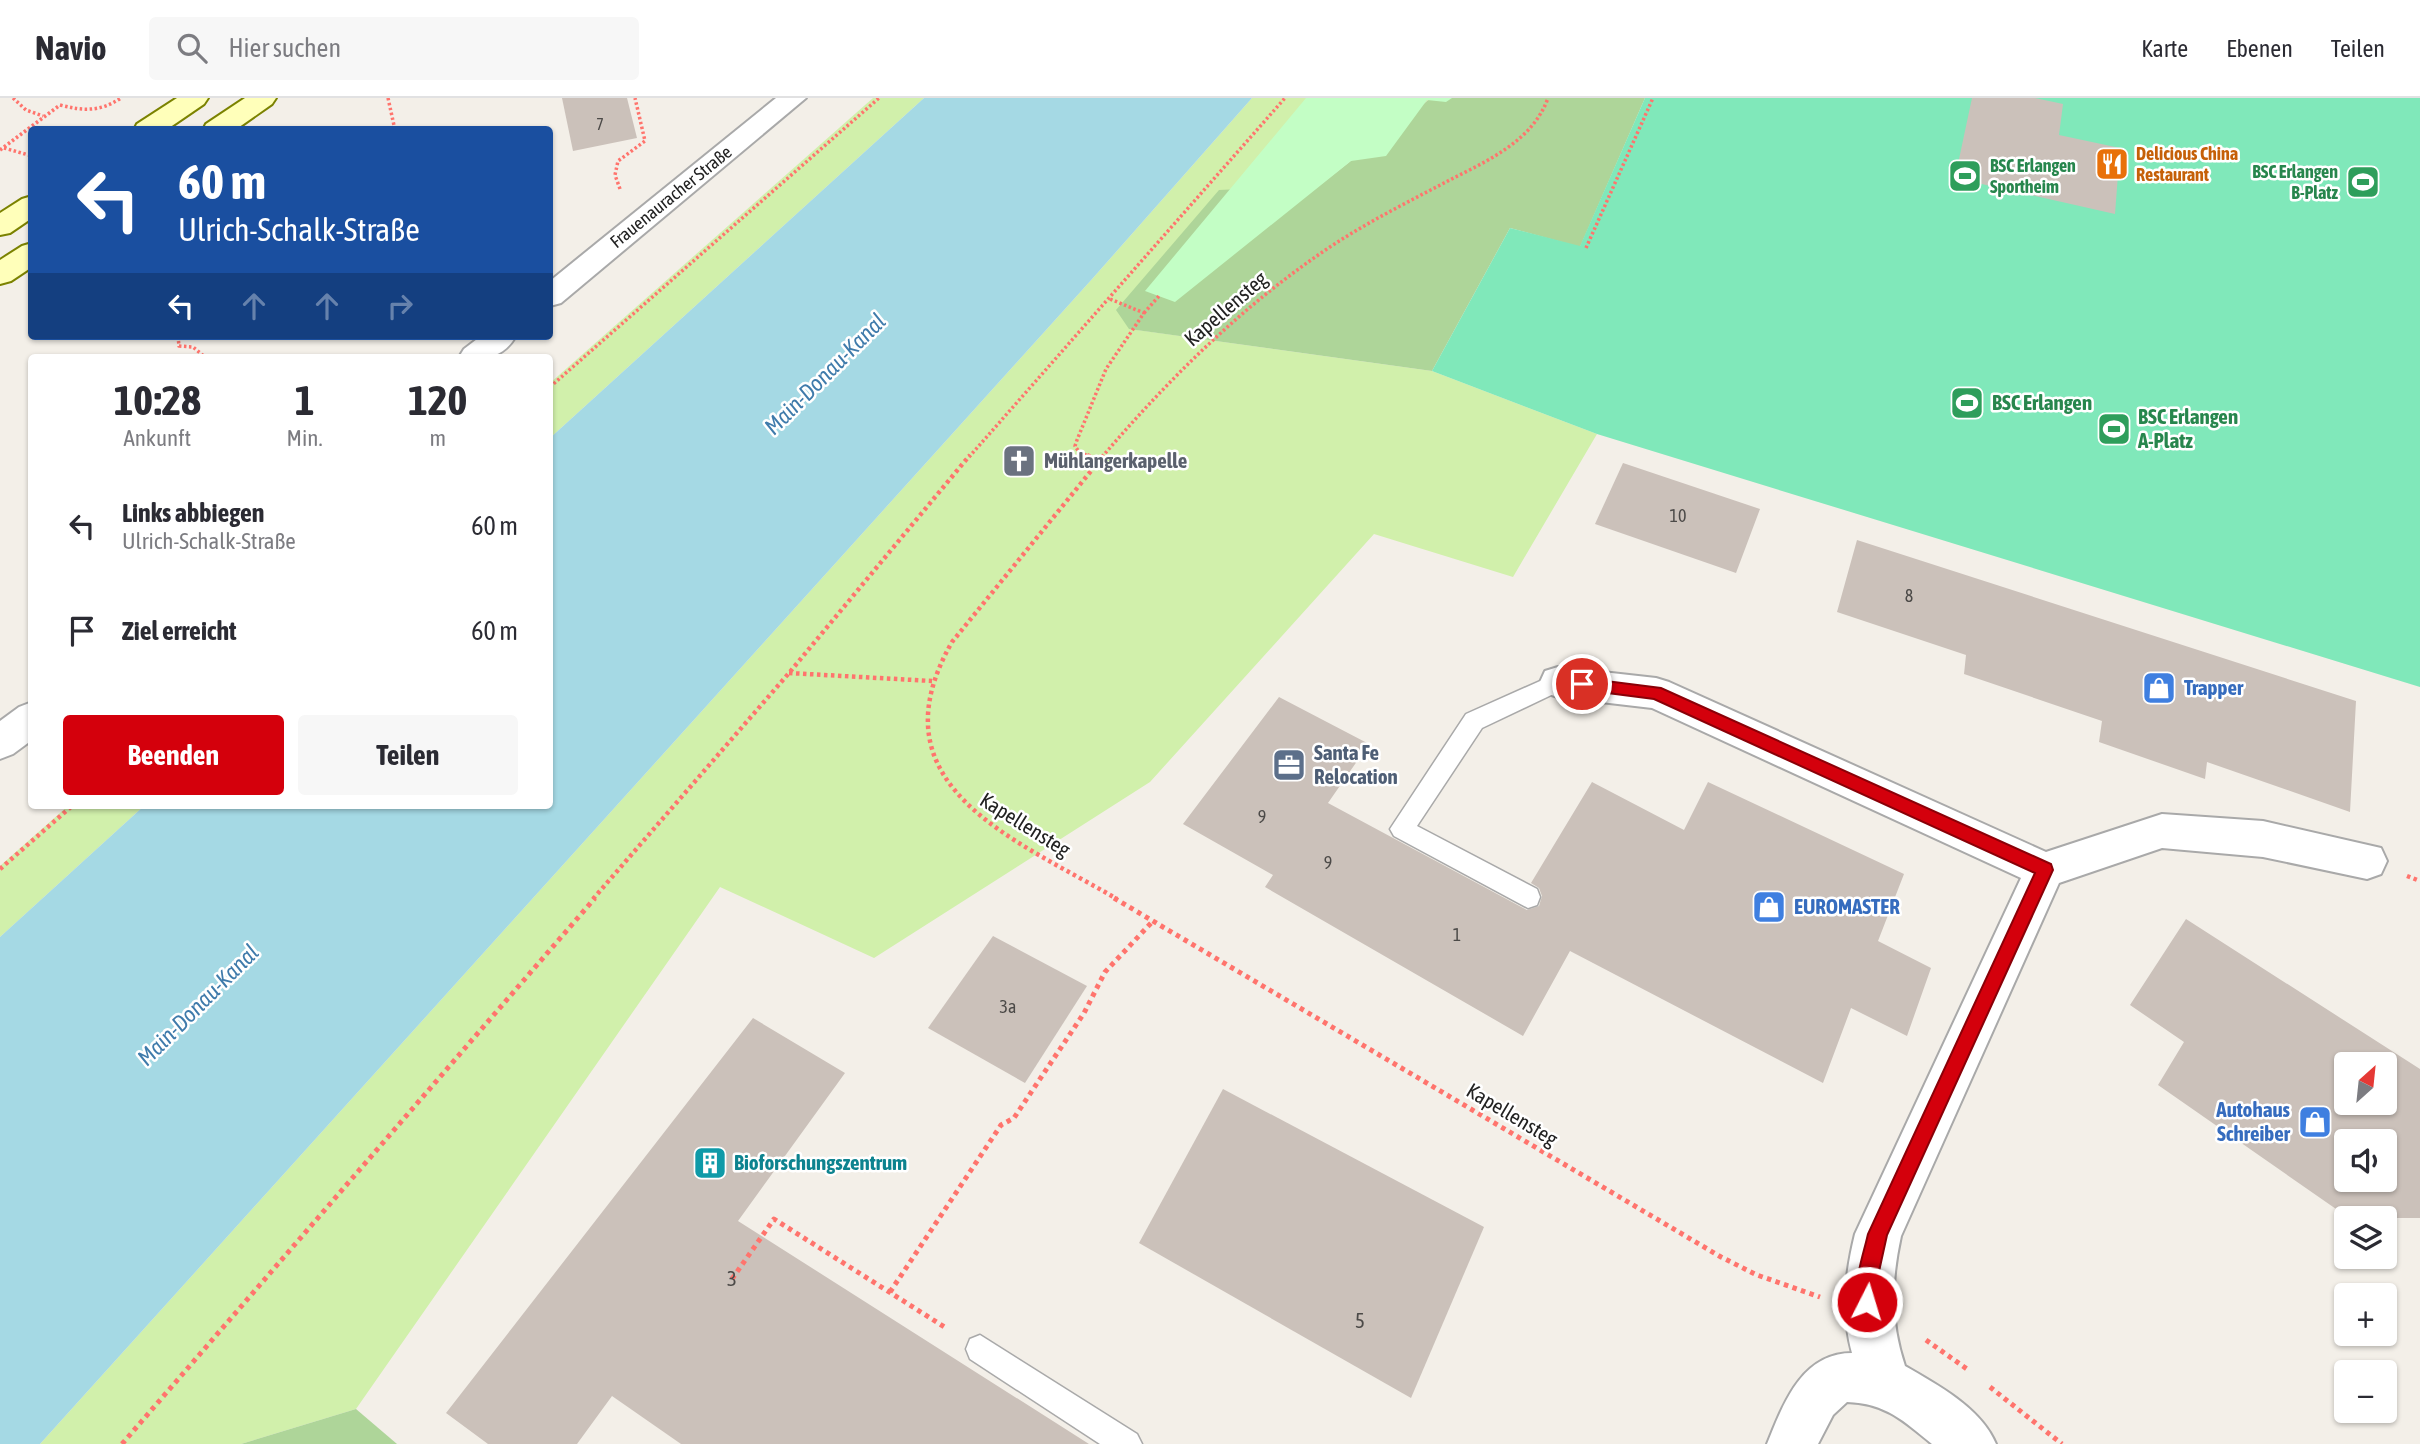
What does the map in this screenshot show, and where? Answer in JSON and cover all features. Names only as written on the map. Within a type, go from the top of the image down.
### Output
[{"type":"main road","points":[[153,126],[195,98]]},
{"type":"main road","points":[[222,126],[263,98]]},
{"type":"main road","points":[[0,226],[28,208]]},
{"type":"main road","points":[[0,274],[28,256]]},
{"type":"street","name":"Frauenauracher Straße","points":[[553,294],[793,98]]},
{"type":"street","points":[[479,354],[495,340]]},
{"type":"street","points":[[1558,682],[1656,692],[2045,870],[2162,831],[2263,839],[2367,861]]},
{"type":"street","points":[[0,743],[28,721]]},
{"type":"street","points":[[1886,1382],[1873,1343],[1868,1314],[1868,1276],[1878,1234],[2045,870]]},
{"type":"street","points":[[1792,1444],[1813,1400],[1827,1383],[1845,1376],[1886,1382],[1924,1405],[1971,1444]]},
{"type":"lane","points":[[1528,897],[1402,829],[1474,721],[1558,682]]},
{"type":"lane","points":[[979,1349],[1127,1444]]},
{"type":"path","points":[[13,98],[26,110],[44,116]]},
{"type":"path","points":[[31,126],[60,105],[85,111],[108,108],[121,98]]},
{"type":"path","points":[[388,98],[394,126]]},
{"type":"path","points":[[635,98],[645,141],[618,161],[615,175],[621,191],[659,208]]},
{"type":"path","points":[[553,384],[879,98]]},
{"type":"path","points":[[122,1444],[789,673],[961,466],[1285,98]]},
{"type":"path","name":"Kapellensteg","points":[[1548,98],[1541,117],[1531,130],[1481,164],[1371,222],[1268,292],[1194,358],[1100,461],[939,660],[932,681],[926,718],[928,737],[942,777],[967,808],[991,825],[1721,1257],[1757,1275],[1868,1314]]},
{"type":"path","points":[[1586,247],[1653,98]]},
{"type":"path","points":[[1,149],[28,128]]},
{"type":"path","points":[[1,149],[28,155]]},
{"type":"path","points":[[1100,461],[1079,452],[1075,446],[1077,440],[1106,369],[1144,313],[1159,296]]},
{"type":"path","points":[[1110,299],[1144,313]]},
{"type":"path","points":[[178,340],[179,346],[193,347],[201,354]]},
{"type":"path","points":[[789,673],[932,681]]},
{"type":"path","points":[[0,869],[68,809]]},
{"type":"path","points":[[890,1292],[1001,1125],[1014,1118],[1084,1013],[1105,972],[1153,921]]},
{"type":"path","points":[[732,1279],[774,1219],[979,1349]]},
{"type":"green space","points":[[873,98],[924,98],[553,435],[553,380]]},
{"type":"green space","points":[[1252,98],[1431,98],[1130,329],[1432,371],[1597,434],[1513,577],[1374,534],[1150,782],[874,958],[720,887],[356,1409],[241,1444],[40,1444],[1093,278]]},
{"type":"green space","points":[[1306,98],[1452,98],[1446,102],[1427,100],[1386,156],[1351,161],[1175,302],[1145,291]]},
{"type":"green space","points":[[1431,98],[1645,98],[1580,247],[1510,228],[1432,371],[1129,329],[1116,310],[1219,190],[1320,185]]},
{"type":"green space","name":"BSC Erlangen","points":[[1645,98],[2420,98],[2420,687],[1597,434],[1432,371],[1510,228],[1580,246]]},
{"type":"green space","points":[[64,809],[141,809],[0,937],[0,866]]},
{"type":"green space","points":[[356,1409],[397,1444],[241,1444]]},
{"type":"water","name":"Main-Donau-Kanal","points":[[924,98],[1252,98],[1093,278],[40,1444],[0,1444],[0,937],[141,809],[553,809],[553,435]]},
{"type":"building","points":[[562,98],[627,98],[637,138],[573,151]]},
{"type":"building","points":[[1972,98],[2035,98],[2063,104],[2059,135],[2120,148],[2115,214],[1955,178]]},
{"type":"building","points":[[1623,463],[1760,509],[1736,573],[1595,524]]},
{"type":"building","name":"Trapper","points":[[1857,540],[2356,701],[2350,812],[2207,762],[2205,779],[2099,742],[2102,721],[1964,674],[1966,655],[1837,612]]},
{"type":"building","points":[[1279,697],[1369,744],[1328,803],[1527,910],[1539,906],[1542,896],[1539,888],[1531,883],[1592,782],[1684,830],[1708,782],[1904,874],[1878,941],[1931,968],[1907,1036],[1851,1008],[1823,1083],[1570,951],[1523,1036],[1265,887],[1273,875],[1183,824]]},
{"type":"building","name":"Autohaus Schreiber","points":[[2186,919],[2393,1052],[2334,1052],[2334,1115],[2398,1115],[2398,1055],[2420,1069],[2420,1218],[2397,1218],[2397,1206],[2334,1208],[2158,1085],[2184,1042],[2130,1005]]},
{"type":"building","points":[[993,936],[1087,986],[1025,1083],[928,1028]]},
{"type":"building","name":"Bioforschungszentrum","points":[[753,1018],[845,1073],[738,1221],[1089,1444],[681,1444],[612,1396],[577,1444],[488,1444],[446,1413]]},
{"type":"building","points":[[1223,1089],[1484,1227],[1411,1398],[1139,1243]]},
{"type":"place","name":"Delicious China Restaurant","points":[[2112,164]]},
{"type":"place","name":"BSC Erlangen Sportheim","points":[[1965,176]]},
{"type":"place","name":"BSC Erlangen B-Platz","points":[[2363,182]]},
{"type":"place","name":"BSC Erlangen","points":[[1967,403]]},
{"type":"place","name":"BSC Erlangen A-Platz","points":[[2114,429]]},
{"type":"place","name":"Mühlangerkapelle","points":[[1019,461]]},
{"type":"place","name":"Trapper","points":[[2159,688]]},
{"type":"place","name":"Santa Fe Relocation","points":[[1289,765]]},
{"type":"place","name":"EUROMASTER","points":[[1769,907]]},
{"type":"place","name":"Autohaus Schreiber","points":[[2315,1122]]},
{"type":"place","name":"Bioforschungszentrum","points":[[710,1163]]},
{"type":"route","points":[[1582,684],[1656,692],[2045,870],[1878,1234],[1868,1276],[1867,1302]]}]
